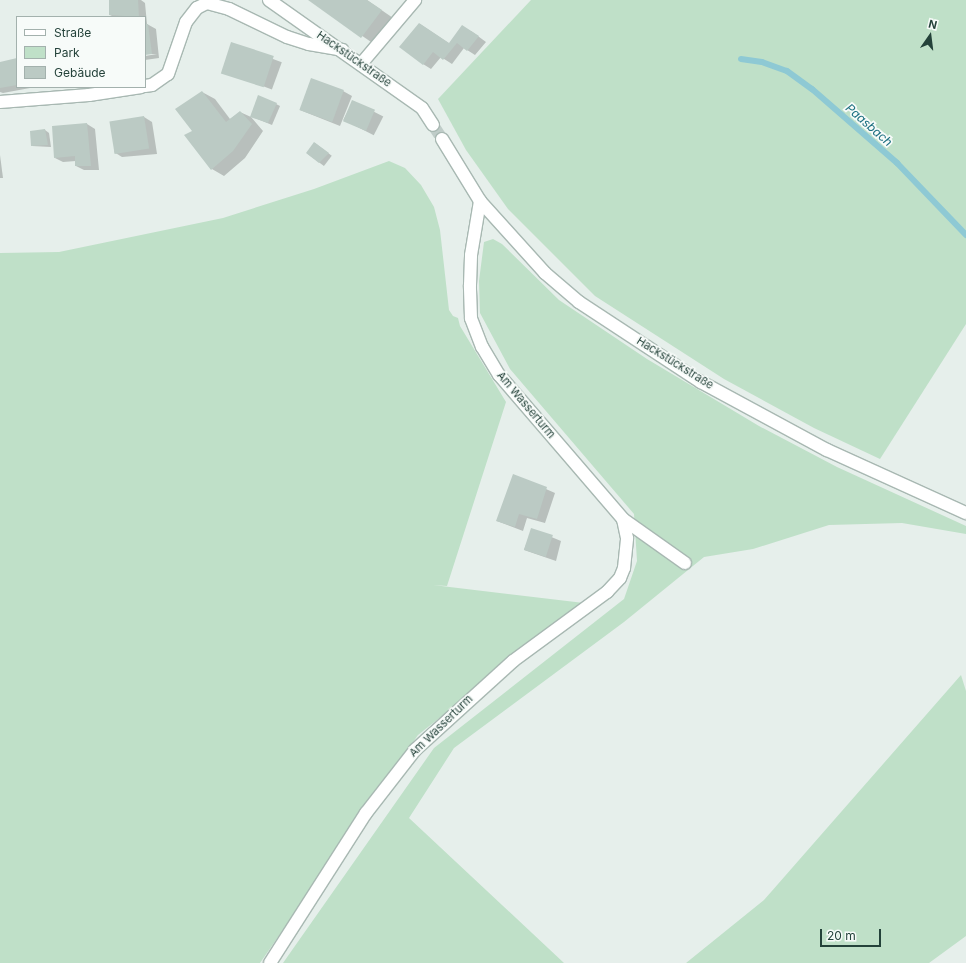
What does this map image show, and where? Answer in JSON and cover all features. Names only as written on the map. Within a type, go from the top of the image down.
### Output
[{"type":"street","name":"Hackstückstraße","points":[[269,0],[342,50],[422,108],[433,125]]},
{"type":"street","points":[[361,64],[415,0]]},
{"type":"street","points":[[146,86],[152,85],[168,74],[186,22],[197,8],[207,4],[229,9],[294,39],[342,50]]},
{"type":"street","points":[[0,102],[89,96],[135,88]]},
{"type":"street","name":"Hackstückstraße","points":[[442,139],[480,201],[546,273],[579,302],[701,382],[827,450],[966,514]]},
{"type":"street","name":"Am Wasserturm","points":[[480,201],[471,255],[470,285],[471,318],[482,347],[499,375],[623,519],[685,564]]},
{"type":"street","name":"Am Wasserturm","points":[[270,963],[366,813],[415,750],[513,661],[607,592],[620,578],[626,558],[628,538],[623,519]]},
{"type":"green space","points":[[531,0],[966,0],[966,324],[880,459],[814,428],[724,379],[595,296],[508,209],[466,150],[438,99]]},
{"type":"green space","points":[[389,161],[405,168],[421,185],[434,207],[440,230],[449,310],[453,316],[458,318],[460,326],[506,402],[447,586],[433,585],[584,603],[418,735],[260,963],[0,963],[0,253],[59,252],[223,218],[314,189]]},
{"type":"green space","points":[[493,239],[502,244],[559,300],[647,359],[759,426],[837,467],[966,526],[966,534],[902,523],[829,525],[753,549],[704,557],[624,622],[454,748],[409,818],[564,963],[283,963],[434,748],[624,599],[637,561],[634,514],[510,369],[480,313],[479,281],[484,242]]},
{"type":"green space","points":[[961,675],[966,691],[966,936],[929,963],[686,963],[764,900]]},
{"type":"building","points":[[109,0],[138,0],[139,16],[109,15]]},
{"type":"building","points":[[308,0],[367,0],[382,10],[361,38]]},
{"type":"building","points":[[419,23],[449,43],[462,25],[479,36],[467,51],[457,43],[443,60],[433,52],[423,65],[399,47]]},
{"type":"building","points":[[146,24],[148,24],[152,54],[146,55]]},
{"type":"building","points":[[231,42],[274,56],[264,87],[221,73]]},
{"type":"building","points":[[16,58],[16,85],[0,88],[0,62]]},
{"type":"building","points":[[311,78],[344,90],[332,122],[299,110]]},
{"type":"building","points":[[202,91],[226,122],[240,111],[252,124],[233,151],[211,170],[184,135],[192,131],[175,109]]},
{"type":"building","points":[[258,95],[277,103],[268,123],[250,117]]},
{"type":"building","points":[[352,100],[375,110],[366,131],[343,121]]},
{"type":"building","points":[[144,116],[149,149],[115,154],[109,121]]},
{"type":"building","points":[[87,123],[91,166],[75,166],[75,156],[54,158],[52,126]]},
{"type":"building","points":[[45,129],[48,145],[31,146],[30,131]]},
{"type":"building","points":[[314,142],[329,153],[319,163],[306,153]]},
{"type":"building","points":[[513,474],[547,487],[537,519],[519,514],[515,527],[496,521]]},
{"type":"building","points":[[531,528],[553,535],[546,557],[524,550]]},
{"type":"waterway","name":"Paasbach","points":[[741,59],[762,62],[787,71],[812,89],[897,163],[966,235]]},
{"type":"tunnel","points":[[433,125],[442,139]]}]
